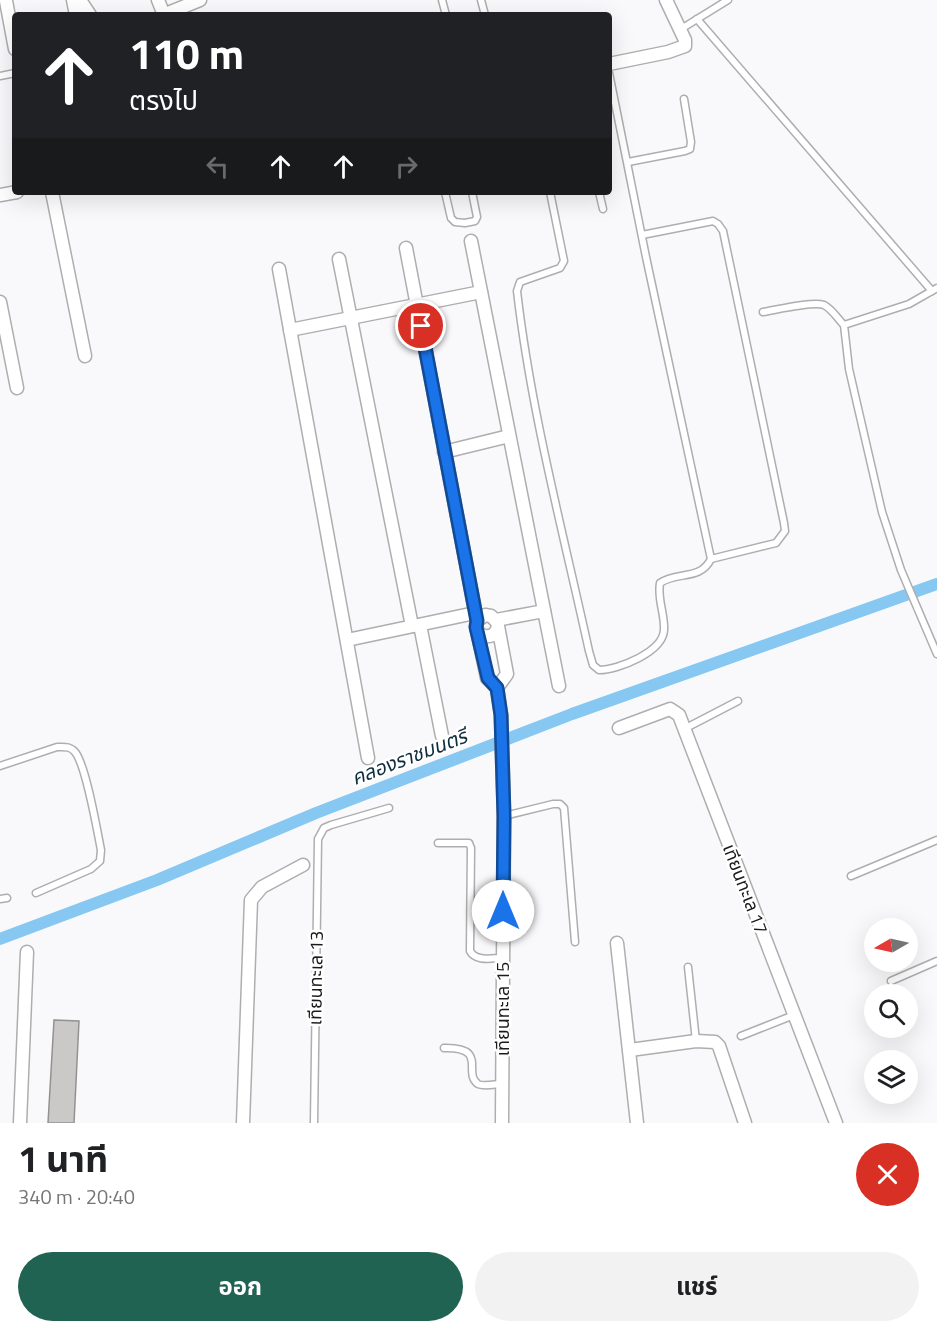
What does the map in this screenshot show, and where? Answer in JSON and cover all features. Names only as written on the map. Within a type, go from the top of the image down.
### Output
[{"type":"street","points":[[0,2],[8,0],[12,28]]},
{"type":"street","points":[[171,12],[200,0]]},
{"type":"street","points":[[612,63],[682,49],[686,40],[666,0]]},
{"type":"street","points":[[53,195],[85,356]]},
{"type":"street","points":[[471,241],[559,686]]},
{"type":"street","points":[[347,640],[416,626],[476,621],[488,615],[497,623],[507,674],[497,688],[488,678],[476,621],[406,248]]},
{"type":"street","points":[[339,259],[349,318],[442,736]]},
{"type":"street","points":[[279,269],[368,758]]},
{"type":"street","points":[[290,330],[481,292]]},
{"type":"street","points":[[0,302],[17,388]]},
{"type":"street","points":[[444,452],[509,436]]},
{"type":"street","points":[[497,623],[544,611]]},
{"type":"street","points":[[476,621],[482,636],[489,637],[496,633],[497,623]]},
{"type":"street","name":"เทียนทะเล 15","points":[[497,688],[501,715],[504,816],[502,1123]]},
{"type":"street","name":"เทียนทะเล 17","points":[[619,728],[670,709],[679,715],[836,1123]]},
{"type":"street","points":[[243,1123],[251,900],[262,887],[303,865]]},
{"type":"street","points":[[617,942],[637,1123]]},
{"type":"street","points":[[20,1123],[27,952]]},
{"type":"street","points":[[630,1050],[696,1041],[715,1042],[719,1046],[745,1123]]},
{"type":"lane","points":[[681,28],[728,0]]},
{"type":"lane","points":[[697,18],[934,289],[909,304],[844,325]]},
{"type":"lane","points":[[551,195],[564,261],[560,268],[520,282],[517,291],[545,448],[589,651],[593,665],[599,670],[622,665],[642,656],[662,640],[664,630],[658,590],[660,583],[665,579],[700,571],[711,559],[628,162],[612,96]]},
{"type":"lane","points":[[628,162],[685,151],[690,148],[684,99]]},
{"type":"lane","points":[[446,195],[451,218],[454,222],[465,223],[475,221],[477,217],[473,195]]},
{"type":"lane","points":[[600,195],[603,209]]},
{"type":"lane","points":[[642,235],[713,221],[723,231],[785,531],[776,543],[711,559]]},
{"type":"lane","points":[[763,312],[823,304],[844,325],[849,369],[882,512],[901,570],[937,654]]},
{"type":"lane","points":[[684,729],[738,701]]},
{"type":"lane","points":[[0,766],[57,747],[67,747],[74,751],[84,774],[101,850],[100,861],[92,869],[36,893]]},
{"type":"lane","points":[[504,816],[553,804],[560,804],[564,808],[575,942]]},
{"type":"lane","name":"เทียนทะเล 13","points":[[314,1123],[318,839],[324,828],[389,808]]},
{"type":"lane","points":[[851,876],[937,840]]},
{"type":"lane","points":[[438,843],[469,843],[471,848],[470,951],[478,958],[503,958]]},
{"type":"lane","points":[[891,981],[937,961]]},
{"type":"lane","points":[[688,967],[696,1041]]},
{"type":"lane","points":[[741,1036],[794,1015]]},
{"type":"lane","points":[[444,1048],[459,1048],[467,1052],[477,1083],[502,1084]]},
{"type":"building","points":[[54,1020],[79,1021],[74,1123],[48,1123]]},
{"type":"waterway","name":"คลองราชมนตรี","points":[[0,939],[157,880],[316,813],[572,714],[937,584]]},
{"type":"route","points":[[421,326],[477,621],[479,642],[488,678],[497,688],[501,715],[504,816],[503,911]]}]
